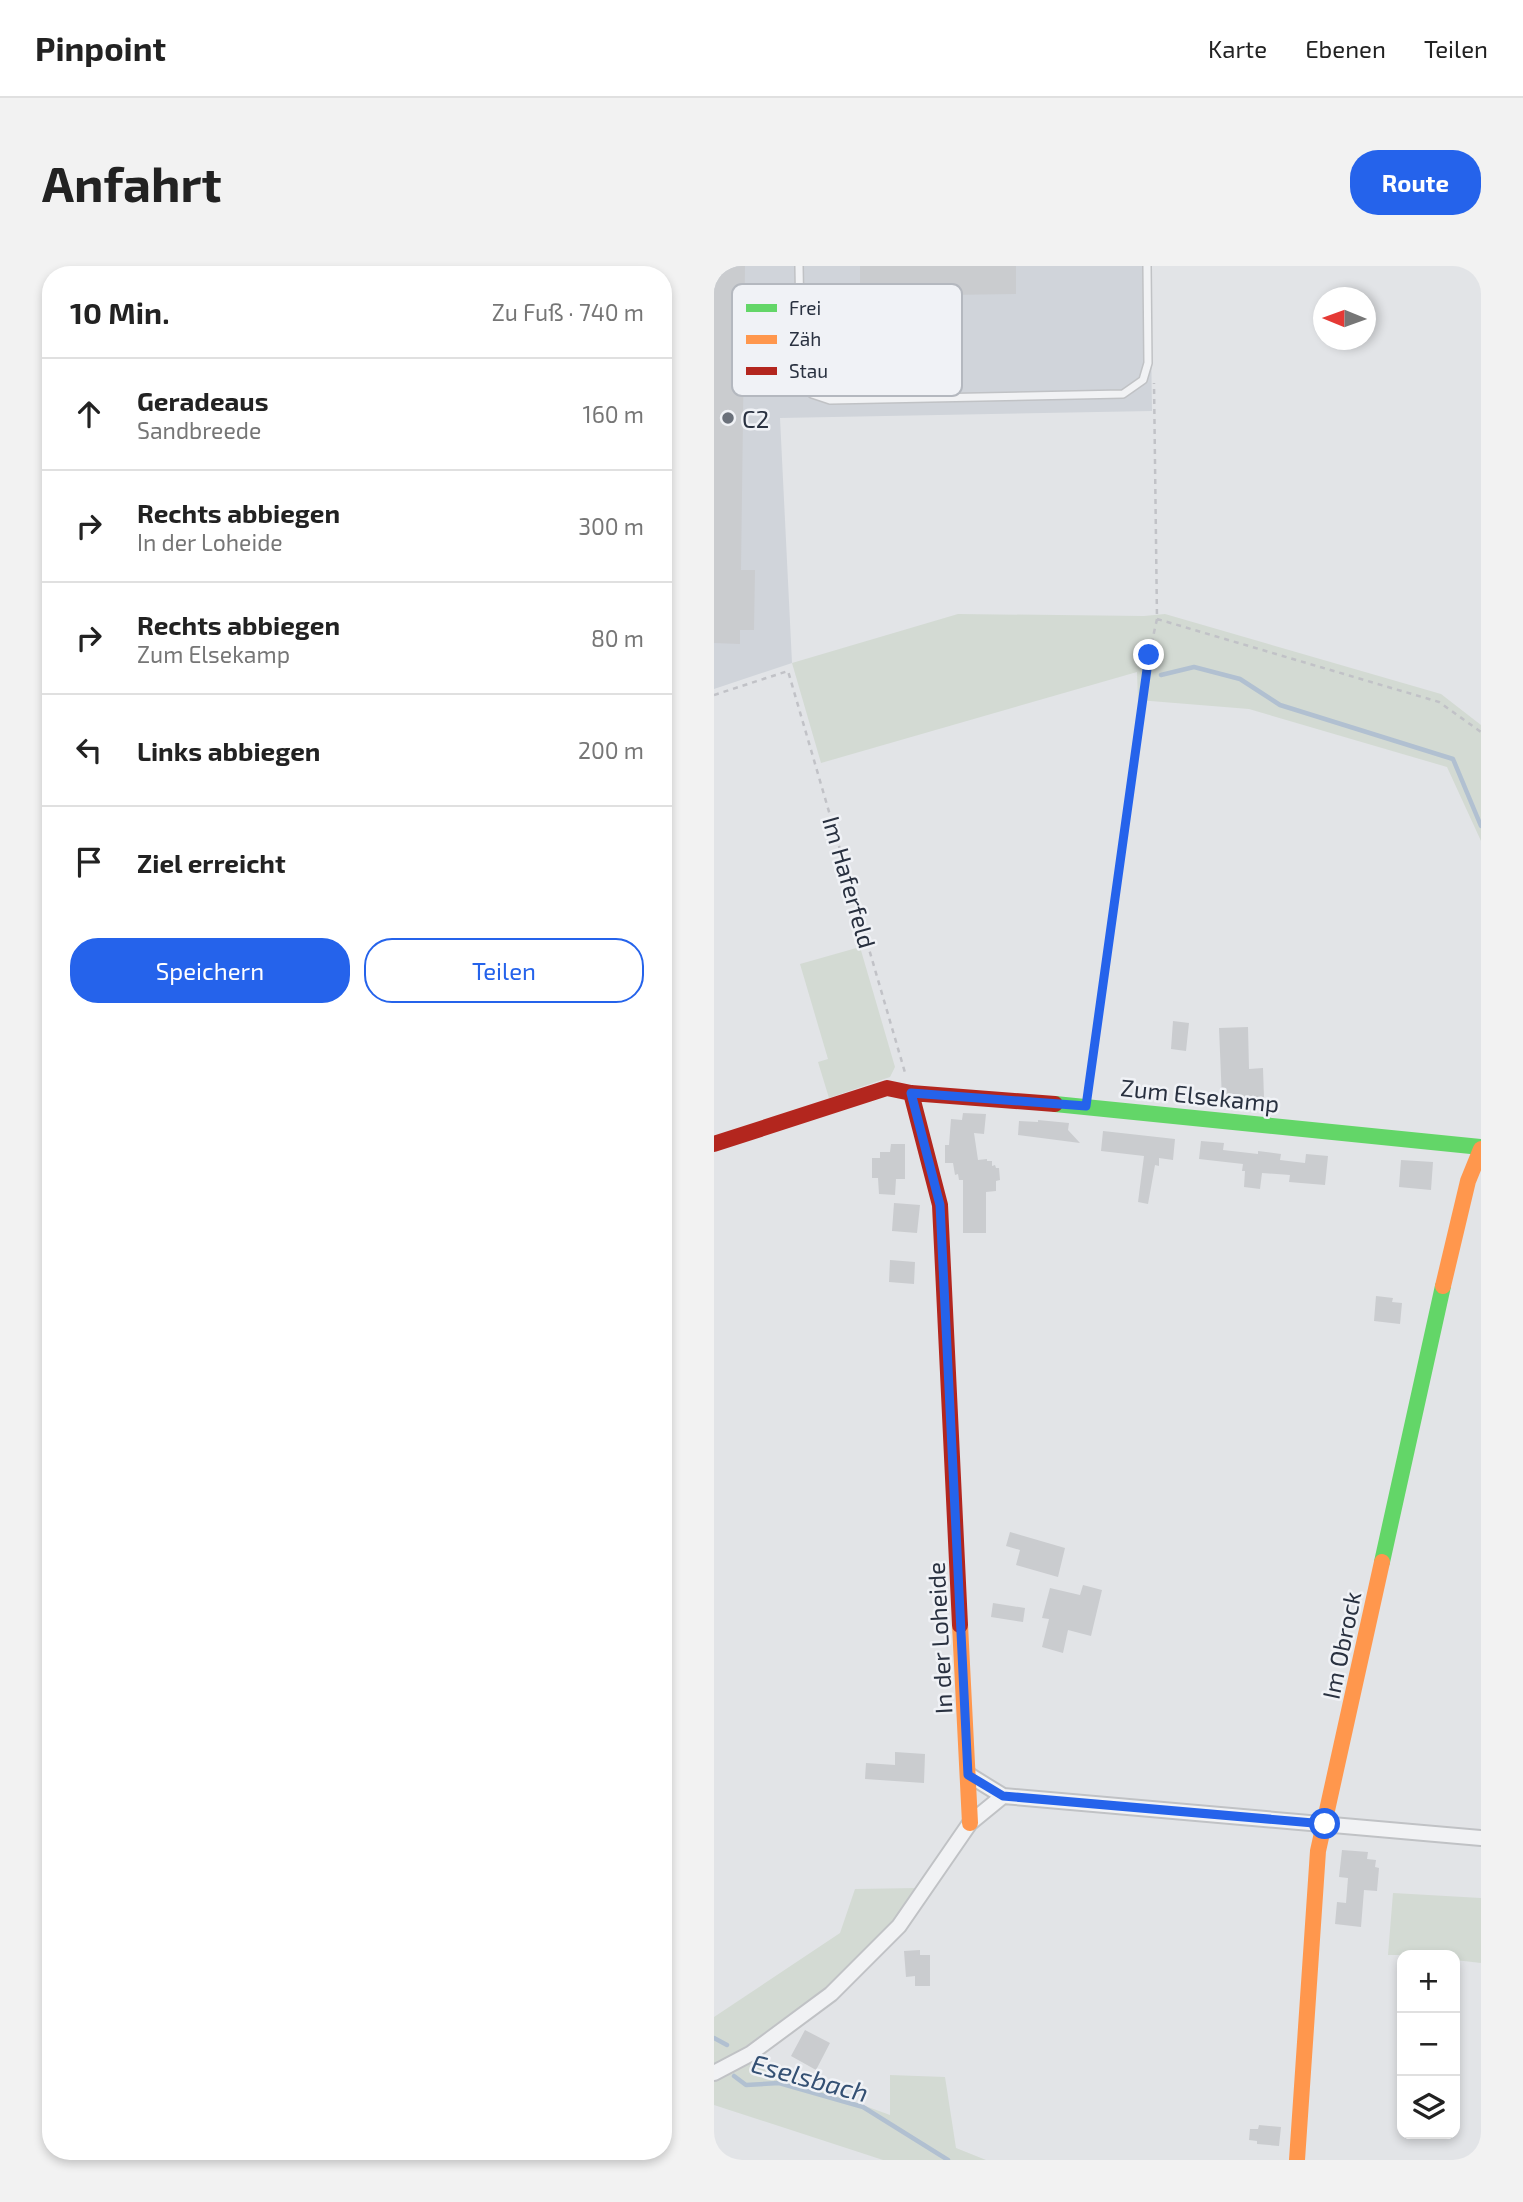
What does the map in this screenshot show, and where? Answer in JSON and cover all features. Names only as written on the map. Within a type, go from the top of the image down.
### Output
[{"type":"street","name":"Zum Elsekamp","points":[[714,1144],[887,1088],[911,1093],[1086,1106],[1481,1148]]},
{"type":"street","name":"In der Loheide","points":[[911,1093],[940,1205],[970,1823]]},
{"type":"street","name":"Im Obrock","points":[[1297,2160],[1318,1852],[1455,1231],[1468,1181],[1481,1148]]},
{"type":"street","points":[[968,1775],[1003,1796],[1481,1838]]},
{"type":"street","points":[[714,2073],[750,2054],[831,1994],[899,1926],[970,1823],[1003,1796]]},
{"type":"lane","points":[[799,266],[799,284]]},
{"type":"lane","points":[[819,396],[830,400],[1123,394],[1143,380],[1148,363],[1146,266]]},
{"type":"path","points":[[1086,1106],[1149,655],[1157,620],[1154,375]]},
{"type":"path","points":[[1157,620],[1439,702],[1481,732]]},
{"type":"path","name":"Im Haferfeld","points":[[714,695],[788,671],[911,1093]]},
{"type":"shaded area","points":[[714,266],[1150,266],[1152,411],[780,418],[792,663],[714,689]]},
{"type":"shaded area","points":[[958,614],[1165,614],[1441,694],[1481,725],[1481,841],[1447,767],[1249,709],[1138,700],[1137,672],[821,763],[792,663]]},
{"type":"shaded area","points":[[860,947],[895,1067],[890,1077],[829,1098],[818,1062],[828,1059],[800,964]]},
{"type":"shaded area","points":[[917,1888],[894,1920],[824,1989],[731,2057],[714,2065],[714,2017],[840,1933],[855,1889]]},
{"type":"shaded area","points":[[1393,1893],[1481,1898],[1481,1963],[1460,1961],[1460,1950],[1397,1950],[1397,1955],[1388,1955]]},
{"type":"shaded area","points":[[747,2063],[890,2115],[890,2075],[945,2077],[956,2148],[986,2160],[883,2160],[714,2105],[714,2080]]},
{"type":"building","name":"C2","points":[[714,266],[745,266],[745,284],[732,284],[732,396],[743,396],[741,570],[755,570],[754,630],[740,630],[740,644],[714,643]]},
{"type":"building","points":[[860,266],[1016,266],[1016,294],[962,295],[962,284],[860,284]]},
{"type":"building","points":[[1173,1021],[1189,1023],[1186,1051],[1171,1049]]},
{"type":"building","points":[[1248,1027],[1249,1069],[1263,1068],[1264,1098],[1222,1100],[1219,1028]]},
{"type":"building","points":[[963,1113],[986,1114],[984,1134],[974,1133],[978,1160],[987,1159],[992,1161],[992,1166],[999,1168],[1000,1180],[996,1181],[996,1191],[986,1192],[986,1233],[963,1233],[963,1180],[959,1180],[958,1174],[955,1175],[953,1163],[945,1163],[945,1145],[949,1145],[951,1119],[962,1120]]},
{"type":"building","points":[[1019,1121],[1069,1123],[1068,1130],[1080,1143],[1018,1135]]},
{"type":"building","points":[[1103,1131],[1175,1139],[1173,1160],[1159,1158],[1159,1166],[1155,1165],[1148,1204],[1138,1202],[1144,1156],[1101,1151]]},
{"type":"building","points":[[1201,1141],[1224,1143],[1223,1150],[1281,1154],[1280,1160],[1305,1163],[1306,1154],[1328,1156],[1325,1185],[1289,1182],[1290,1175],[1262,1173],[1260,1189],[1244,1187],[1243,1164],[1199,1159]]},
{"type":"building","points":[[891,1144],[905,1144],[905,1179],[896,1179],[895,1195],[879,1194],[878,1178],[872,1178],[872,1158],[880,1158],[880,1152],[890,1152]]},
{"type":"building","points":[[1401,1160],[1433,1162],[1431,1190],[1399,1187]]},
{"type":"building","points":[[894,1203],[920,1205],[917,1233],[892,1231]]},
{"type":"building","points":[[890,1260],[915,1262],[914,1284],[889,1282]]},
{"type":"building","points":[[1376,1296],[1393,1298],[1392,1302],[1402,1303],[1400,1324],[1374,1321]]},
{"type":"building","points":[[1010,1532],[1065,1548],[1058,1577],[1016,1565],[1020,1550],[1006,1546]]},
{"type":"building","points":[[1083,1585],[1102,1590],[1091,1636],[1068,1630],[1063,1653],[1042,1647],[1049,1619],[1042,1618],[1050,1588],[1080,1595]]},
{"type":"building","points":[[993,1603],[1025,1608],[1023,1622],[991,1617]]},
{"type":"building","points":[[895,1752],[925,1754],[924,1783],[865,1779],[866,1763],[895,1765]]},
{"type":"building","points":[[1342,1850],[1368,1852],[1367,1859],[1376,1860],[1375,1867],[1379,1868],[1377,1891],[1364,1890],[1361,1927],[1335,1924],[1337,1902],[1346,1903],[1348,1878],[1339,1877]]},
{"type":"building","points":[[920,1950],[920,1955],[930,1955],[930,1986],[915,1986],[915,1976],[906,1977],[904,1951]]},
{"type":"building","points":[[805,2030],[830,2043],[816,2070],[791,2056]]},
{"type":"building","points":[[1259,2125],[1281,2127],[1279,2146],[1257,2144],[1257,2141],[1249,2140],[1250,2129],[1258,2129]]},
{"type":"waterway","points":[[1161,675],[1194,667],[1240,679],[1280,705],[1453,759],[1481,826]]},
{"type":"waterway","name":"Eselsbach","points":[[714,2038],[727,2045]]},
{"type":"waterway","name":"Eselsbach","points":[[734,2076],[746,2085],[779,2083],[863,2107],[948,2160]]},
{"type":"traffic: fast","points":[[1055,1104],[1481,1147]]},
{"type":"traffic: fast","points":[[1382,1562],[1443,1286]]},
{"type":"traffic: slow","points":[[1443,1286],[1468,1181],[1481,1149]]},
{"type":"traffic: slow","points":[[1297,2160],[1318,1851],[1382,1562]]},
{"type":"traffic: slow","points":[[960,1625],[970,1823]]},
{"type":"traffic: jam","points":[[714,1144],[887,1088],[911,1093],[1055,1104]]},
{"type":"traffic: jam","points":[[911,1093],[940,1205],[960,1625]]},
{"type":"place","name":"C2","points":[[728,418]]},
{"type":"route","points":[[1149,655],[1086,1106],[911,1093],[940,1205],[968,1775],[1003,1796],[1325,1824]]}]
